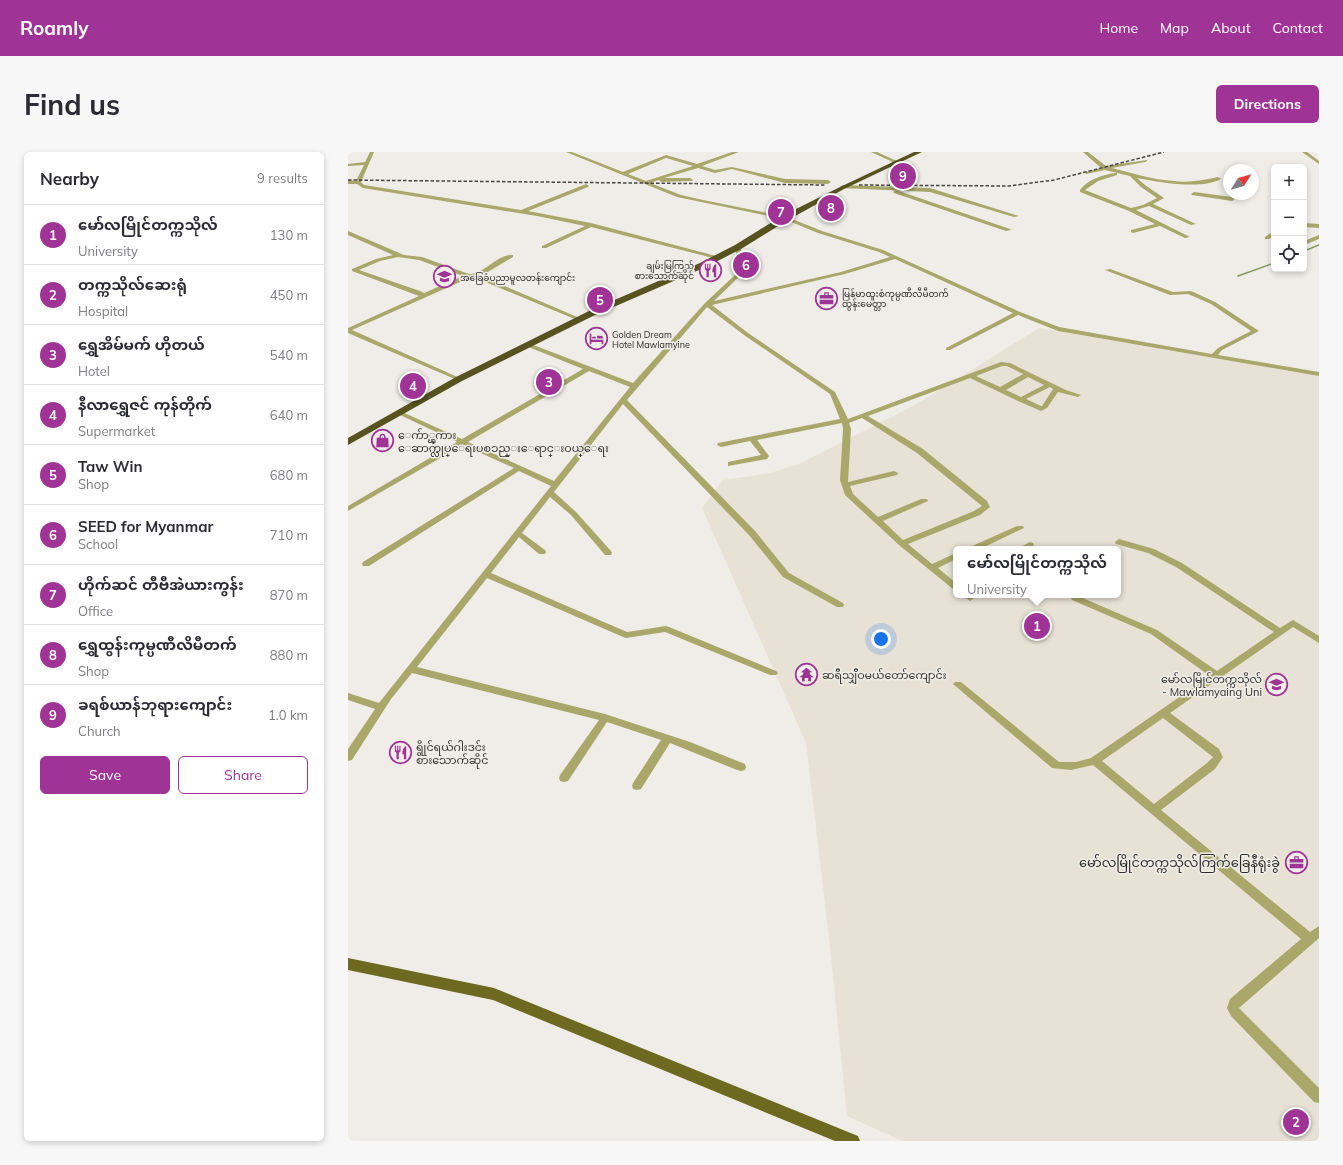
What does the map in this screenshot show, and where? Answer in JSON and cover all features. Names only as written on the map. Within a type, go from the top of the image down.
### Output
[{"type":"highway","points":[[348,442],[398,412],[528,344],[579,319],[738,247],[840,184],[852,183],[919,152]]},
{"type":"main road","points":[[348,964],[494,994],[853,1141]]},
{"type":"street","points":[[358,183],[372,152]]},
{"type":"street","points":[[568,152],[679,196],[785,218],[820,232],[881,251],[1018,314],[1058,329],[1319,374]]},
{"type":"street","points":[[645,183],[737,152]]},
{"type":"street","points":[[873,152],[897,162]]},
{"type":"street","points":[[1085,152],[1105,168],[1132,175],[1174,183],[1218,180]]},
{"type":"street","points":[[1304,152],[1319,163]]},
{"type":"street","points":[[623,174],[666,156],[715,172],[732,168],[785,181],[830,181],[817,177]]},
{"type":"street","points":[[1088,173],[1105,168],[1146,161]]},
{"type":"street","points":[[348,165],[366,163]]},
{"type":"street","points":[[1115,174],[1100,178],[1084,187],[1082,191],[1131,210],[1187,237]]},
{"type":"street","points":[[1131,210],[1161,198],[1132,175]]},
{"type":"street","points":[[653,180],[690,180]]},
{"type":"street","points":[[348,182],[419,196],[522,211],[591,225],[717,257]]},
{"type":"street","points":[[1174,183],[1194,194],[1198,198],[1195,200]]},
{"type":"street","points":[[840,184],[888,189],[930,190],[1016,216]]},
{"type":"street","points":[[522,211],[586,186]]},
{"type":"street","points":[[888,189],[1008,230]]},
{"type":"street","points":[[1194,194],[1223,198]]},
{"type":"street","points":[[1149,204],[1193,224]]},
{"type":"street","points":[[1133,231],[1161,224]]},
{"type":"street","points":[[544,247],[591,225]]},
{"type":"street","points":[[1307,225],[1319,226]]},
{"type":"street","points":[[348,232],[403,256],[420,258],[468,276],[477,276],[579,319]]},
{"type":"street","points":[[1267,238],[1271,235]]},
{"type":"street","points":[[1307,242],[1319,237]]},
{"type":"street","points":[[348,757],[381,707],[410,669],[624,401],[634,386],[707,304],[739,274],[738,247]]},
{"type":"street","points":[[400,254],[378,260],[354,270],[418,292],[424,296]]},
{"type":"street","points":[[477,276],[511,256]]},
{"type":"street","points":[[707,304],[843,273],[896,258]]},
{"type":"street","points":[[1108,270],[1172,294],[1189,292],[1213,303],[1256,331],[1220,349],[1213,356]]},
{"type":"street","points":[[348,331],[468,276]]},
{"type":"street","points":[[707,304],[746,334],[833,393],[845,421],[845,486],[852,499],[902,543],[932,567],[952,579]]},
{"type":"street","points":[[948,349],[1018,314]]},
{"type":"street","points":[[348,331],[459,379]]},
{"type":"street","points":[[528,344],[634,386]]},
{"type":"street","points":[[721,445],[864,416],[1001,364],[1008,364],[1057,389],[1078,395]]},
{"type":"street","points":[[348,508],[589,368]]},
{"type":"street","points":[[1000,390],[1028,374]]},
{"type":"street","points":[[969,375],[1020,400],[1043,409],[1057,389]]},
{"type":"street","points":[[1020,400],[1048,385]]},
{"type":"street","points":[[624,401],[752,533],[786,576],[840,605]]},
{"type":"street","points":[[398,412],[556,485]]},
{"type":"street","points":[[864,416],[920,451],[984,503],[986,507],[977,513],[902,543]]},
{"type":"street","points":[[731,464],[765,456],[752,439]]},
{"type":"street","points":[[366,564],[520,468]]},
{"type":"street","points":[[845,486],[894,473]]},
{"type":"street","points":[[550,493],[582,520],[608,553]]},
{"type":"street","points":[[876,521],[924,501]]},
{"type":"street","points":[[980,546],[1020,528]]},
{"type":"street","points":[[518,533],[542,552]]},
{"type":"street","points":[[1119,542],[1151,551],[1179,565],[1280,632]]},
{"type":"street","points":[[932,567],[953,557]]},
{"type":"street","points":[[486,574],[626,635],[666,629],[773,673]]},
{"type":"street","points":[[1075,598],[1154,632],[1216,676]]},
{"type":"street","points":[[958,684],[1056,765],[1079,767],[1095,761],[1293,623],[1319,640]]},
{"type":"street","points":[[410,669],[605,718],[742,767]]},
{"type":"street","points":[[348,696],[381,707]]},
{"type":"street","points":[[1154,810],[1211,766],[1218,757],[1215,752],[1162,714]]},
{"type":"street","points":[[564,778],[605,718]]},
{"type":"street","points":[[637,786],[667,739]]},
{"type":"street","points":[[1095,761],[1154,810],[1315,935],[1234,1003],[1233,1008],[1235,1012],[1319,1097]]},
{"type":"shaded area","points":[[1039,328],[1319,376],[1319,1141],[902,1141],[847,1116],[830,947],[806,743],[702,508],[723,480],[770,473],[799,464],[915,405]]},
{"type":"waterway","points":[[1307,250],[1319,245]]},
{"type":"waterway","points":[[1238,276],[1271,264]]},
{"type":"railway","points":[[859,185],[1009,186],[1054,180],[1164,152]]},
{"type":"railway","points":[[348,180],[826,185]]},
{"type":"place","name":"ခရစ်ယာန်ဘုရားကျောင်း","points":[[903,176]]},
{"type":"place","name":"ရွှေထွန်းကုမ္ပဏီလိမီတက်","points":[[831,208]]},
{"type":"place","name":"ဟိုက်ဆင် တီဗီအဲယားကွန်း","points":[[781,212]]},
{"type":"place","name":"SEED for Myanmar","points":[[746,265]]},
{"type":"place","name":"ချမ်းမြကြည် စားသောက်ဆိုင်","points":[[710,270]]},
{"type":"place","name":"အခြေခံပညာမူလတန်းကျောင်း","points":[[445,277]]},
{"type":"place","name":"မြန်မာထူးစံကုမ္ပဏီလီမီတက် ထွန်းမေတ္တာ","points":[[827,298]]},
{"type":"place","name":"Taw Win","points":[[600,300]]},
{"type":"place","name":"Golden Dream Hotel Mawlamyine","points":[[597,339]]},
{"type":"place","name":"ရွှေအိမ်မက် ဟိုတယ်","points":[[549,382]]},
{"type":"place","name":"နီလာရွှေဇင် ကုန်တိုက်","points":[[413,386]]},
{"type":"place","name":"ေက်ာ္ၾကား ေဆာက္လုပ္ေရးပစၥည္းေရာင္းဝယ္ေရး","points":[[382,441]]},
{"type":"place","name":"မော်လမြိုင်တက္ကသိုလ်","points":[[1037,626]]},
{"type":"place","name":"ဆရီသျှီဝမယ်တော်ကျောင်း","points":[[807,675]]},
{"type":"place","name":"မော်လမြိုင်တက္ကသိုလ် - Mawlamyaing Uni","points":[[1277,685]]},
{"type":"place","name":"ရွိုင်ရယ်ဂါးဒင်း စားသောက်ဆိုင်","points":[[400,753]]},
{"type":"place","name":"မော်လမြိုင်တက္ကသိုလ်ကြက်ခြေနီရုံးခွဲ","points":[[1296,862]]},
{"type":"place","name":"တက္ကသိုလ်ဆေးရုံ","points":[[1296,1122]]}]
